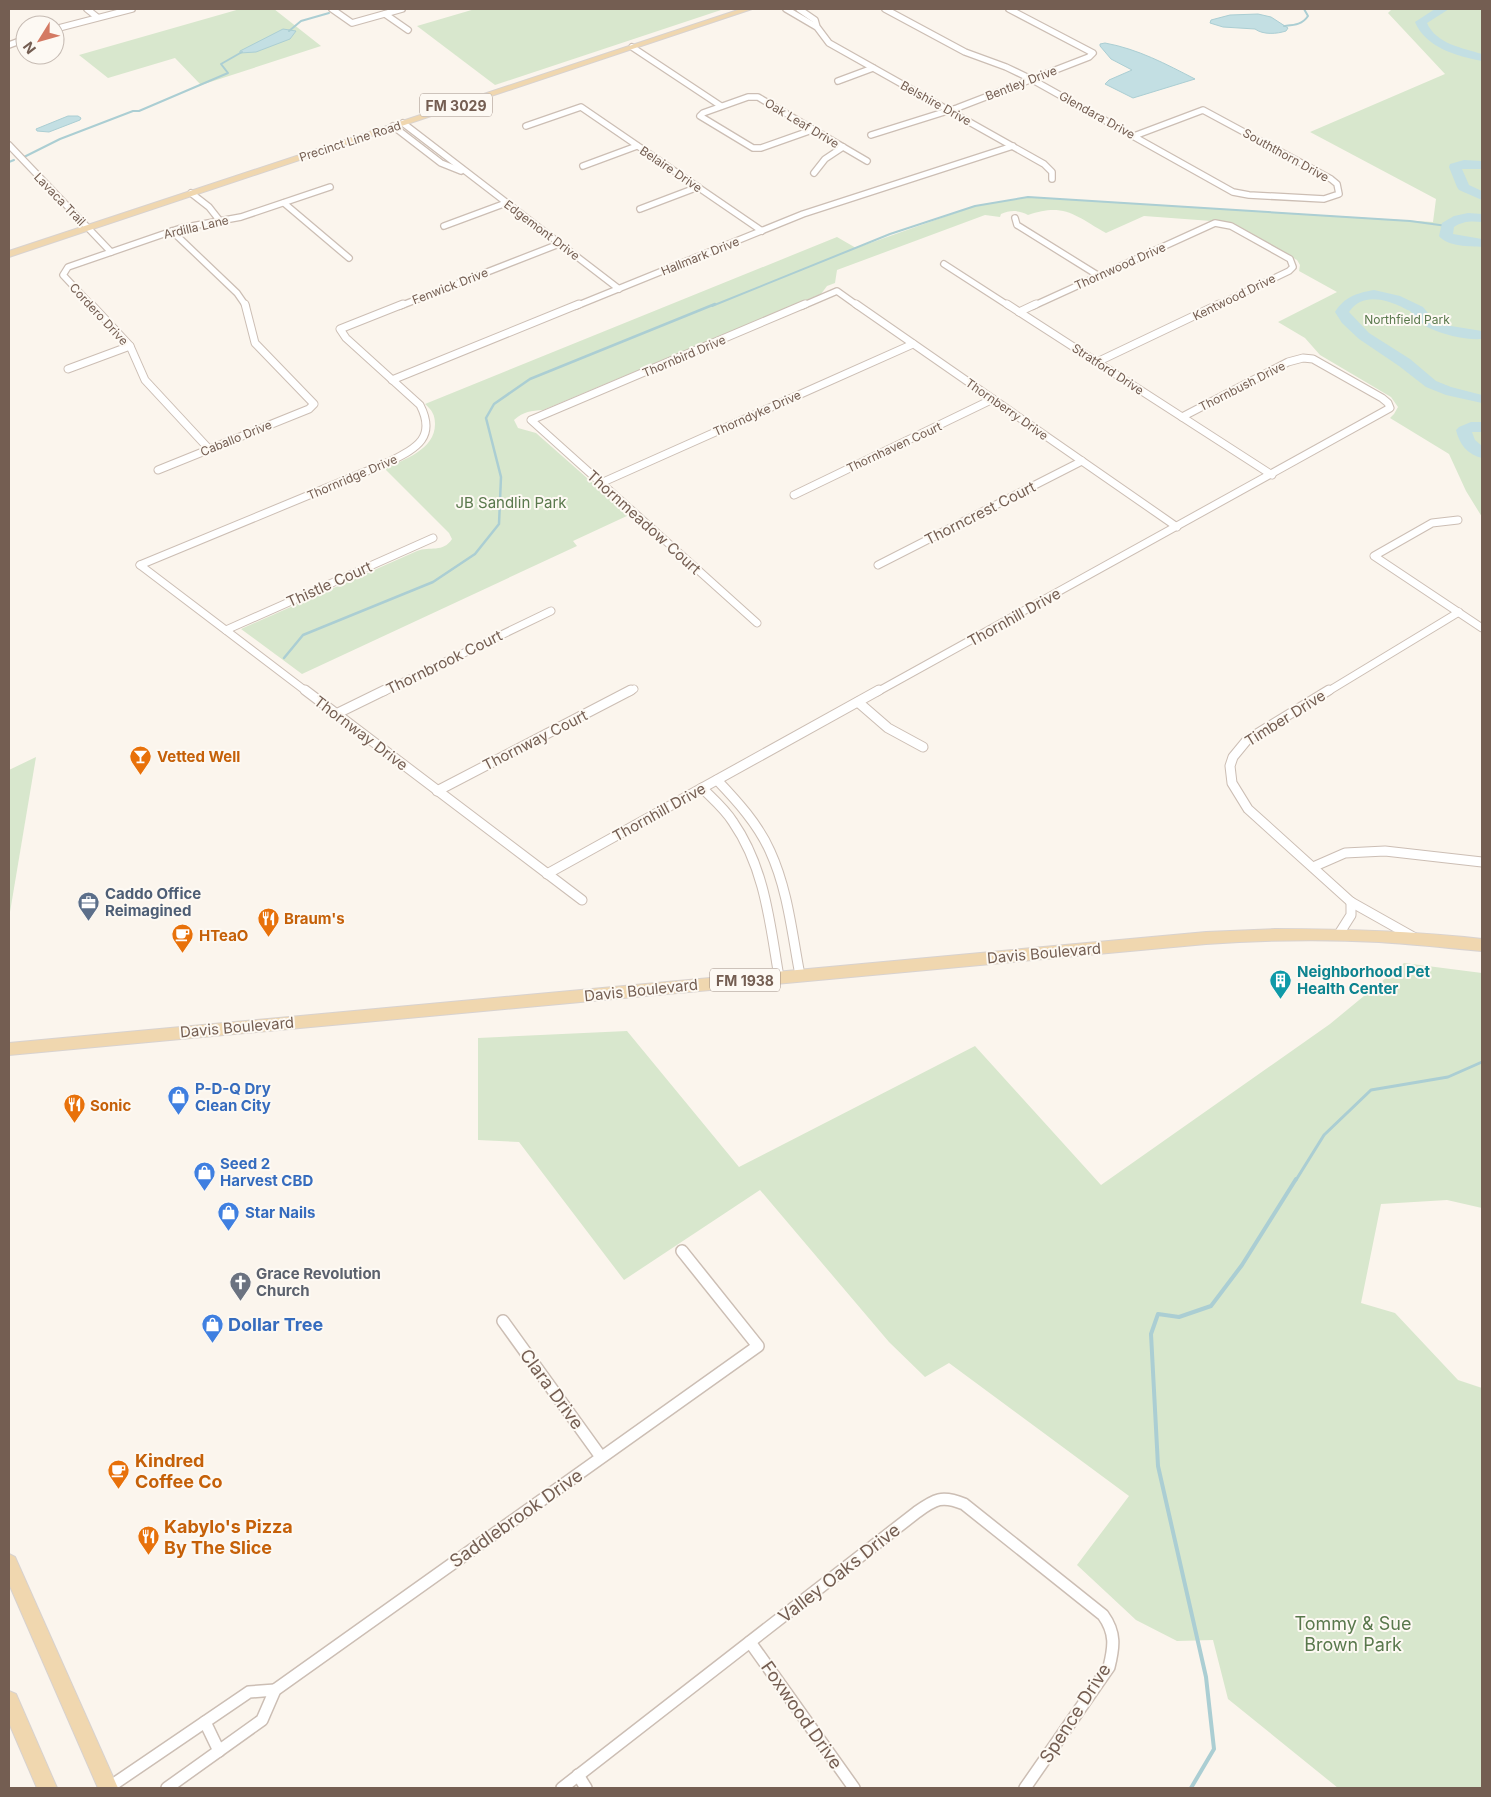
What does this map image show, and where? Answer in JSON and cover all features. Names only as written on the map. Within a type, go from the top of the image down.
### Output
[{"type":"main road","name":"Precinct Line Road","points":[[9,254],[748,9]]},
{"type":"main road","name":"Davis Boulevard","points":[[9,1049],[1206,938],[1339,934],[1482,944]]},
{"type":"main road","points":[[9,1563],[108,1788]]},
{"type":"main road","points":[[9,1701],[47,1788]]},
{"type":"street","points":[[87,9],[97,17]]},
{"type":"street","points":[[65,26],[132,9]]},
{"type":"street","points":[[332,9],[352,23],[402,9]]},
{"type":"street","name":"Belshire Drive","points":[[786,9],[817,27]]},
{"type":"street","name":"Belshire Drive","points":[[799,9],[815,20],[817,27],[829,44],[1013,146],[1049,168],[1053,175],[1052,179]]},
{"type":"street","name":"Glendara Drive","points":[[884,9],[965,52],[1031,78],[1233,192],[1249,195],[1314,199]]},
{"type":"street","name":"Bentley Drive","points":[[949,110],[1089,57],[1093,53],[1009,9]]},
{"type":"street","points":[[385,14],[408,30]]},
{"type":"street","points":[[632,47],[721,106]]},
{"type":"street","points":[[838,81],[873,68]]},
{"type":"street","name":"Oak Leaf Drive","points":[[812,130],[761,148],[753,148],[700,116],[702,113],[748,97],[758,98],[787,113],[812,130],[867,161]]},
{"type":"street","name":"Belaire Drive","points":[[526,126],[581,107],[762,231]]},
{"type":"street","points":[[871,134],[949,110]]},
{"type":"street","name":"Souththorn Drive","points":[[1134,136],[1203,110],[1337,184],[1339,194],[1330,198],[1314,199]]},
{"type":"street","name":"Edgemont Drive","points":[[403,123],[619,288]]},
{"type":"street","name":"Edgemont Drive","points":[[394,126],[441,163],[466,172]]},
{"type":"street","name":"Lavaca Trail","points":[[9,145],[111,252]]},
{"type":"street","points":[[583,166],[637,146]]},
{"type":"street","name":"Hallmark Drive","points":[[392,380],[803,214],[1013,146]]},
{"type":"street","points":[[814,173],[824,159],[843,147]]},
{"type":"street","name":"Ardilla Lane","points":[[64,272],[68,267],[172,232],[241,217],[330,187]]},
{"type":"street","points":[[640,209],[698,187]]},
{"type":"street","points":[[191,194],[209,208],[220,221]]},
{"type":"street","points":[[444,226],[506,202]]},
{"type":"street","points":[[284,203],[349,258]]},
{"type":"street","points":[[1015,218],[1016,225],[1099,276]]},
{"type":"street","name":"Thornwood Drive","points":[[1019,312],[1210,226],[1223,224]]},
{"type":"street","name":"Kentwood Drive","points":[[1098,362],[1293,268],[1290,259],[1231,226],[1223,224]]},
{"type":"street","name":"Caballo Drive","points":[[158,470],[309,408],[314,404],[256,343],[250,328],[246,307],[237,293],[172,232]]},
{"type":"street","name":"Fenwick Drive","points":[[340,329],[559,244]]},
{"type":"street","name":"Stratford Drive","points":[[944,264],[1272,475]]},
{"type":"street","name":"Cordero Drive","points":[[64,272],[63,276],[130,346],[145,380],[209,449]]},
{"type":"street","name":"Thornberry Drive","points":[[837,291],[1177,527]]},
{"type":"street","name":"Thornbird Drive","points":[[531,420],[837,291]]},
{"type":"street","name":"Thornridge Drive","points":[[140,565],[389,462],[412,450],[425,439],[428,429],[427,416],[420,406],[346,338],[340,329]]},
{"type":"street","name":"Thorndyke Drive","points":[[601,483],[913,344]]},
{"type":"street","points":[[68,368],[130,346]]},
{"type":"street","name":"Thornbush Drive","points":[[1182,417],[1288,362],[1303,358]]},
{"type":"street","name":"Thornhill Drive","points":[[547,874],[1272,475],[1390,408],[1388,403],[1382,398],[1321,362],[1303,358]]},
{"type":"street","name":"Thornhaven Court","points":[[794,495],[993,399]]},
{"type":"street","name":"Thornmeadow Court","points":[[531,420],[758,623]]},
{"type":"street","name":"Thorncrest Court","points":[[878,566],[1082,460]]},
{"type":"street","points":[[1458,520],[1432,523],[1374,556],[1482,628]]},
{"type":"street","name":"Thistle Court","points":[[226,630],[433,538]]},
{"type":"street","name":"Thornway Drive","points":[[140,565],[582,900]]},
{"type":"street","name":"Thornbrook Court","points":[[336,714],[551,611]]},
{"type":"street","name":"Timber Drive","points":[[1415,938],[1351,902],[1268,828],[1237,795],[1230,781],[1230,761],[1238,748],[1247,740],[1459,612]]},
{"type":"street","name":"Thornway Court","points":[[437,790],[634,689]]},
{"type":"street","points":[[858,702],[890,730],[902,738],[923,747]]},
{"type":"street","points":[[717,780],[750,818],[763,837],[775,861],[782,882],[800,975]]},
{"type":"street","points":[[702,788],[733,822],[754,859],[764,892],[779,977]]},
{"type":"street","points":[[1313,867],[1345,853],[1385,851],[1482,862]]},
{"type":"street","points":[[1339,934],[1351,916],[1353,909],[1351,902]]},
{"type":"street","points":[[682,1251],[758,1346]]},
{"type":"street","name":"Clara Drive","points":[[503,1322],[601,1457]]},
{"type":"street","name":"Saddlebrook Drive","points":[[275,1690],[758,1346]]},
{"type":"street","name":"Valley Oaks Drive","points":[[562,1788],[917,1512],[935,1500],[950,1497],[964,1504],[1103,1615],[1114,1634]]},
{"type":"street","name":"Spence Drive","points":[[1025,1788],[1109,1667],[1114,1647],[1114,1634]]},
{"type":"street","name":"Foxwood Drive","points":[[750,1642],[854,1788]]},
{"type":"street","points":[[108,1788],[249,1692],[275,1690],[262,1720],[167,1788]]},
{"type":"street","points":[[205,1722],[219,1750]]},
{"type":"street","points":[[578,1776],[586,1788]]},
{"type":"green space","points":[[240,9],[274,9],[321,46],[201,85],[175,58],[108,78],[79,55]]},
{"type":"green space","points":[[475,9],[724,9],[495,85],[417,26]]},
{"type":"green space","points":[[1392,9],[1482,9],[1482,517],[1466,491],[1449,454],[1390,418],[1398,407],[1391,397],[1320,355],[1305,338],[1278,322],[1337,292],[1299,271],[1300,265],[1297,260],[1234,224],[1225,222],[1144,216],[1106,233],[1078,216],[1061,210],[1040,211],[1028,215],[1018,211],[1011,211],[1001,214],[1000,217],[985,215],[837,270],[835,283],[827,286],[821,294],[543,410],[528,412],[514,420],[518,428],[536,433],[629,515],[573,541],[577,546],[302,674],[241,629],[417,551],[445,546],[452,539],[449,533],[385,469],[409,457],[430,441],[434,433],[435,421],[433,413],[425,404],[837,237],[856,248],[975,206],[1028,197],[1433,222],[1436,199],[1310,132],[1445,74],[1388,13]]},
{"type":"green space","points":[[36,757],[9,918],[9,770]]},
{"type":"green space","name":"Tommy & Sue Brown Park","points":[[1404,963],[1482,973],[1482,1208],[1447,1200],[1381,1204],[1361,1303],[1395,1313],[1458,1380],[1482,1388],[1482,1788],[1338,1788],[1228,1699],[1213,1640],[1177,1641],[1136,1620],[1077,1565],[1129,1496],[949,1363],[925,1377],[889,1342],[760,1190],[624,1280],[519,1142],[478,1140],[478,1038],[627,1031],[739,1167],[975,1046],[1101,1185],[1330,1024]]},
{"type":"water","points":[[1258,14],[1271,17],[1288,28],[1286,31],[1270,33],[1255,29],[1223,27],[1210,23],[1211,20],[1230,15]]},
{"type":"water","points":[[283,29],[296,31],[290,39],[256,52],[240,53],[240,51]]},
{"type":"water","points":[[1105,43],[1140,53],[1195,79],[1133,98],[1105,84],[1109,80],[1132,70],[1111,59],[1100,46],[1100,44]]},
{"type":"water","points":[[68,116],[78,116],[81,118],[49,132],[37,131],[36,129]]},
{"type":"waterway","points":[[1284,26],[1298,24],[1303,21],[1308,16],[1304,9]]},
{"type":"waterway","points":[[1443,9],[1421,22],[1424,30],[1437,42],[1482,58]]},
{"type":"waterway","points":[[289,31],[301,21],[329,13]]},
{"type":"waterway","points":[[24,157],[60,139],[133,111],[139,111],[228,73],[221,64],[242,52]]},
{"type":"waterway","points":[[9,162],[14,160]]},
{"type":"waterway","points":[[1482,165],[1464,164],[1455,167],[1464,187],[1482,196]]},
{"type":"waterway","points":[[712,306],[890,234],[975,206],[1028,197],[1410,221],[1447,226]]},
{"type":"waterway","points":[[1482,218],[1468,217],[1459,219],[1447,226],[1446,236],[1452,239],[1482,243]]},
{"type":"waterway","points":[[1482,335],[1456,332],[1436,325],[1427,321],[1418,310],[1388,296],[1374,294],[1357,299],[1347,305],[1342,312],[1347,320],[1364,336],[1416,371],[1434,386],[1482,399]]},
{"type":"waterway","points":[[284,658],[303,635],[433,582],[475,554],[499,524],[501,477],[486,418],[494,404],[530,379],[715,304]]},
{"type":"waterway","points":[[1482,427],[1471,427],[1464,430],[1470,444],[1482,453]]},
{"type":"waterway","points":[[1296,1180],[1324,1135],[1371,1090],[1448,1077],[1482,1062]]},
{"type":"waterway","points":[[1191,1788],[1214,1749],[1206,1677],[1158,1466],[1151,1334],[1158,1314],[1179,1317],[1211,1306],[1242,1265],[1296,1179]]},
{"type":"place","name":"Vetted Well","points":[[141,775]]},
{"type":"place","name":"Caddo Office Reimagined","points":[[89,921]]},
{"type":"place","name":"Braum's","points":[[268,937]]},
{"type":"place","name":"HTeaO","points":[[183,954]]},
{"type":"place","name":"Neighborhood Pet Health Center","points":[[1281,999]]},
{"type":"place","name":"P-D-Q Dry Clean City","points":[[179,1116]]},
{"type":"place","name":"Sonic","points":[[74,1124]]},
{"type":"place","name":"Seed 2 Harvest CBD","points":[[204,1191]]},
{"type":"place","name":"Star Nails","points":[[229,1231]]},
{"type":"place","name":"Grace Revolution Church","points":[[240,1301]]},
{"type":"place","name":"Dollar Tree","points":[[212,1343]]},
{"type":"place","name":"Kindred Coffee Co","points":[[119,1489]]},
{"type":"place","name":"Kabylo's Pizza By The Slice","points":[[148,1555]]},
{"type":"park label","name":"Northfield Park","points":[[1407,319]]},
{"type":"park label","name":"JB Sandlin Park","points":[[511,502]]}]
